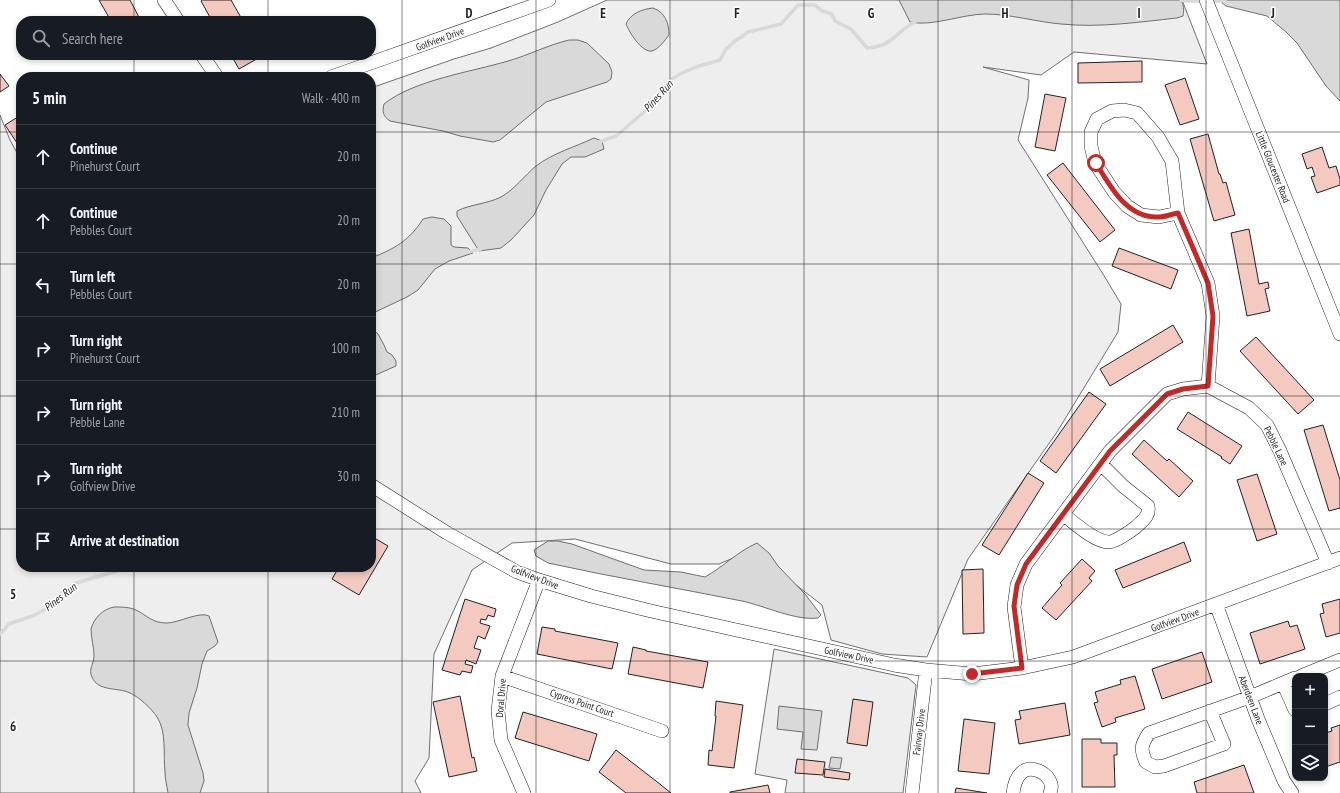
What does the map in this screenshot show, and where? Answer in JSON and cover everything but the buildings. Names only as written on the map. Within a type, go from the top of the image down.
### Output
[{"type":"street","points":[[164,0],[175,16]]},
{"type":"street","name":"Golfview Drive","points":[[345,72],[549,0]]},
{"type":"street","name":"Little Gloucester Road","points":[[1206,0],[1340,334]]},
{"type":"street","points":[[206,60],[214,72]]},
{"type":"street","points":[[1022,668],[1014,606],[1017,585],[1026,564],[1110,451],[1167,394],[1183,389],[1208,386],[1213,316],[1208,283],[1178,213],[1172,161],[1158,137],[1137,113],[1124,110],[1112,111],[1097,119],[1091,132],[1091,146],[1096,163],[1114,192],[1127,206],[1141,215],[1159,217],[1178,213]]},
{"type":"street","name":"Pebble Lane","points":[[1208,386],[1248,408],[1267,425],[1334,560]]},
{"type":"street","points":[[1064,514],[1092,536],[1109,542],[1133,530],[1146,517],[1149,511],[1148,506],[1123,486],[1100,464]]},
{"type":"street","name":"Golfview Drive","points":[[376,488],[447,533],[517,572],[539,580],[591,596],[651,611],[887,663],[926,670],[972,674],[1022,668],[1073,657],[1334,560]]},
{"type":"street","name":"Doral Drive","points":[[524,793],[501,740],[498,711],[502,676],[539,580]]},
{"type":"street","name":"Aberdeen Lane","points":[[1216,604],[1250,697],[1284,781],[1292,793]]},
{"type":"street","points":[[1308,673],[1340,660]]},
{"type":"street","name":"Fairway Drive","points":[[912,793],[926,670]]},
{"type":"street","name":"Cypress Point Court","points":[[502,676],[662,731]]},
{"type":"street","points":[[1210,711],[1224,744],[1164,766],[1155,767],[1146,762],[1142,752],[1143,742],[1149,733],[1210,711],[1250,697],[1289,681],[1295,709]]},
{"type":"street","points":[[1328,703],[1340,697]]},
{"type":"street","points":[[1013,793],[1014,782],[1019,775],[1027,769],[1036,769],[1046,775],[1051,784],[1050,793]]},
{"type":"shaded area","points":[[607,0],[1182,0],[1207,64],[1074,52],[1041,75],[983,67],[1029,80],[1028,98],[1018,140],[1121,304],[1118,332],[1057,432],[968,559],[927,657],[882,654],[831,640],[822,605],[783,575],[757,548],[719,564],[671,564],[575,539],[512,543],[472,570],[434,654],[429,758],[415,781],[421,793],[0,793],[0,115],[16,151],[16,572],[376,572],[376,86],[454,59],[491,48],[558,22]]},
{"type":"shaded area","points":[[899,0],[1181,0],[1184,12],[1183,16],[1177,18],[1105,25],[1061,24],[1004,15],[986,14],[937,22],[919,23],[910,22]]},
{"type":"shaded area","points":[[1220,0],[1340,0],[1340,101],[1326,86],[1297,43],[1267,16],[1226,6]]},
{"type":"shaded area","points":[[653,8],[661,12],[666,18],[669,35],[657,48],[652,51],[648,51],[636,41],[626,24],[633,15]]},
{"type":"shaded area","points":[[569,40],[578,40],[587,43],[609,64],[612,72],[611,79],[607,82],[546,102],[500,140],[493,142],[390,121],[384,114],[384,104],[411,89],[443,78],[508,61]]},
{"type":"shaded area","points":[[594,138],[602,141],[604,149],[585,157],[571,157],[562,164],[546,190],[534,215],[511,240],[501,248],[479,251],[457,216],[457,211],[501,197],[543,161]]},
{"type":"shaded area","points":[[432,217],[444,219],[451,226],[451,245],[454,247],[468,248],[473,253],[449,261],[435,269],[418,290],[376,312],[376,256],[394,248],[406,239],[418,227],[423,219]]},
{"type":"shaded area","points":[[376,332],[387,352],[392,355],[396,361],[396,366],[376,375]]},
{"type":"shaded area","points":[[548,541],[558,541],[572,544],[644,570],[681,572],[705,577],[757,543],[769,553],[778,566],[805,594],[821,615],[818,618],[800,617],[742,601],[548,563],[536,556],[534,550]]},
{"type":"shaded area","points":[[114,607],[133,609],[162,623],[200,615],[209,616],[218,642],[207,651],[202,664],[197,688],[189,713],[188,725],[203,773],[204,781],[200,793],[168,793],[165,775],[162,730],[157,717],[145,703],[137,697],[125,691],[103,687],[95,682],[92,677],[91,669],[94,656],[91,629],[94,621],[100,615],[106,610]]},
{"type":"shaded area","points":[[774,649],[908,678],[916,685],[903,793],[785,793],[787,780],[755,774]]},
{"type":"shaded area","points":[[779,706],[822,711],[817,750],[801,749],[803,732],[777,729]]},
{"type":"shaded area","points":[[831,757],[842,758],[840,769],[829,768]]},
{"type":"waterway","name":"Pines Run","points":[[1181,0],[1203,1]]},
{"type":"waterway","name":"Pines Run","points":[[1210,1],[1225,1]]},
{"type":"waterway","name":"Pines Run","points":[[599,142],[616,136],[643,113],[670,80],[696,67],[720,60],[726,49],[748,32],[781,24],[798,5],[815,5],[822,11],[832,14],[835,21],[851,29],[867,48],[883,45],[916,21]]},
{"type":"waterway","name":"Pines Run","points":[[468,252],[481,249]]},
{"type":"waterway","name":"Pines Run","points":[[0,634],[9,624],[35,615],[51,606],[62,593],[76,583],[114,572]]},
{"type":"route","points":[[972,674],[1022,668],[1014,606],[1017,585],[1026,564],[1110,451],[1167,394],[1183,389],[1208,386],[1213,316],[1208,283],[1178,213],[1159,217],[1141,215],[1127,206],[1114,192],[1096,163]]}]
